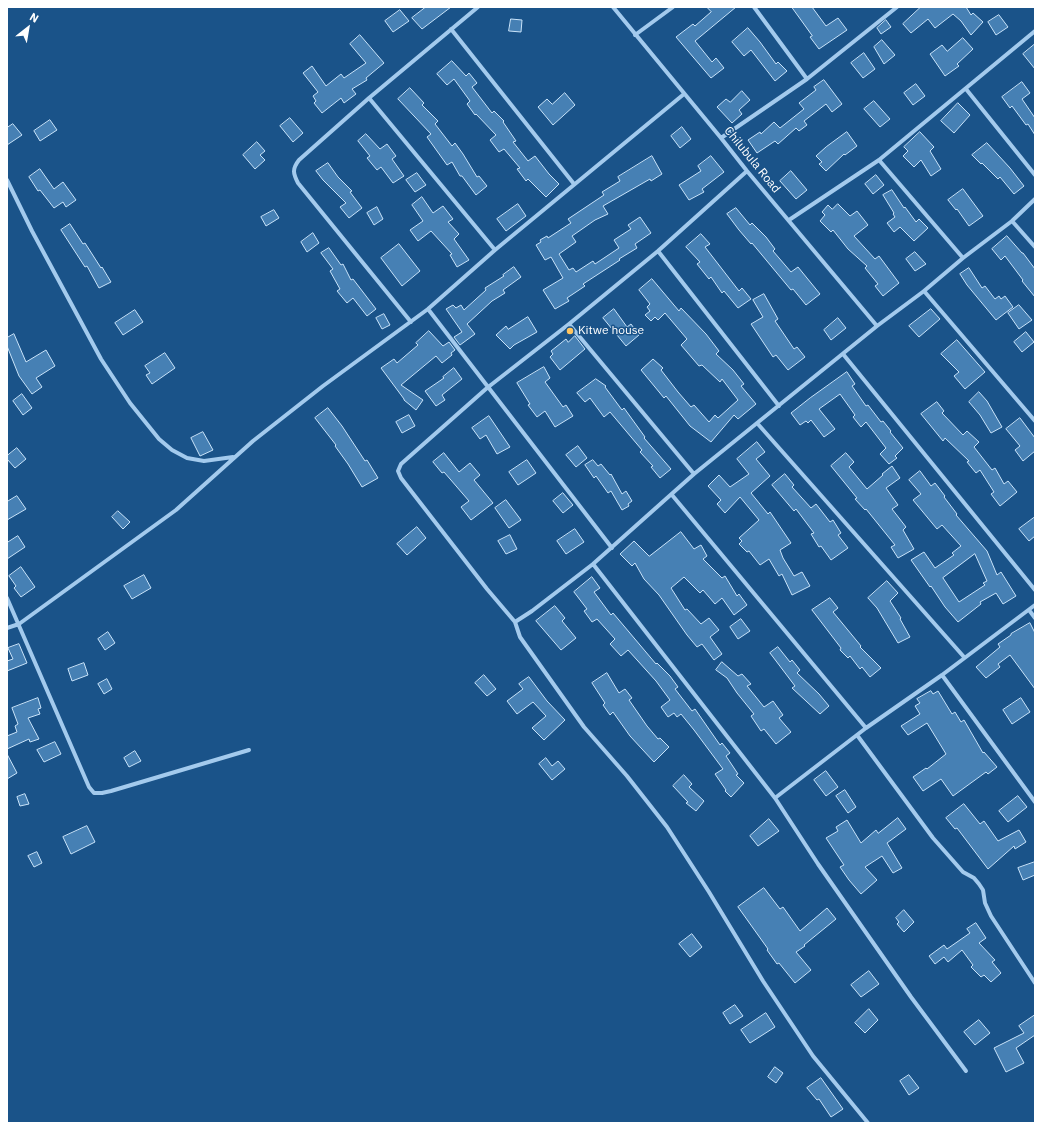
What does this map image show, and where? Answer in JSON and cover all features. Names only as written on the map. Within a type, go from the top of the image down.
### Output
[{"type":"street","points":[[411,322],[298,183],[293,174],[294,167],[299,160],[369,98],[478,7]]},
{"type":"street","name":"Chilubula Road","points":[[613,7],[721,138],[747,172],[877,326]]},
{"type":"street","points":[[635,35],[673,7]]},
{"type":"street","points":[[754,7],[807,79]]},
{"type":"street","points":[[721,138],[807,79],[896,7]]},
{"type":"street","points":[[451,29],[574,184]]},
{"type":"street","points":[[789,220],[879,160],[1035,31]]},
{"type":"street","points":[[966,89],[1035,175]]},
{"type":"street","points":[[7,628],[19,624],[176,510],[233,457],[323,386],[428,309],[495,250],[684,94]]},
{"type":"street","points":[[369,98],[495,250]]},
{"type":"street","points":[[879,160],[963,258]]},
{"type":"street","points":[[747,172],[658,251],[570,324],[487,388],[409,456],[401,464],[398,471],[401,478],[487,589],[515,622],[520,637],[584,727],[627,776],[667,827],[763,980],[813,1056],[868,1123]]},
{"type":"street","points":[[7,180],[32,231],[101,359],[126,398],[149,427],[159,439],[172,450],[187,458],[204,460],[233,457]]},
{"type":"street","points":[[515,622],[593,564],[694,474],[877,326],[924,291],[963,258],[1012,221],[1035,199]]},
{"type":"street","points":[[1012,221],[1035,247]]},
{"type":"street","points":[[658,251],[779,406]]},
{"type":"street","points":[[924,291],[1035,421]]},
{"type":"street","points":[[428,309],[487,388],[612,548]]},
{"type":"street","points":[[570,324],[694,474]]},
{"type":"street","points":[[843,354],[1035,590]]},
{"type":"street","points":[[757,423],[964,658]]},
{"type":"street","points":[[672,495],[866,728]]},
{"type":"street","points":[[593,564],[775,798],[818,864],[911,997],[966,1070]]},
{"type":"street","points":[[7,598],[89,787],[94,793],[111,791],[249,750]]},
{"type":"street","points":[[775,798],[866,728],[942,675],[1035,605]]},
{"type":"street","points":[[1029,610],[1035,618]]},
{"type":"street","points":[[942,675],[1035,802]]},
{"type":"street","points":[[857,735],[933,838],[963,872],[974,878],[979,884],[983,890],[985,903],[991,916],[1035,983]]},
{"type":"building","points":[[426,7],[451,7],[422,29],[412,18]]},
{"type":"building","points":[[707,7],[736,7],[695,41],[712,62],[716,58],[724,68],[711,78],[676,37],[693,24],[695,26],[711,12]]},
{"type":"building","points":[[792,7],[812,7],[826,26],[838,18],[847,30],[819,49]]},
{"type":"building","points":[[921,7],[966,7],[971,15],[973,13],[983,22],[971,35],[961,21],[953,14],[935,28],[928,19],[911,33],[903,24]]},
{"type":"building","points":[[400,10],[409,21],[393,32],[385,21]]},
{"type":"building","points":[[999,15],[1008,27],[996,35],[988,22]]},
{"type":"building","points":[[511,19],[522,20],[521,32],[509,31]]},
{"type":"building","points":[[886,20],[891,27],[881,34],[877,28]]},
{"type":"building","points":[[748,28],[776,64],[778,62],[787,71],[775,81],[751,50],[744,56],[732,42]]},
{"type":"building","points":[[360,35],[384,63],[366,78],[367,80],[352,89],[356,94],[344,103],[341,98],[322,113],[314,103],[316,101],[313,96],[318,92],[303,73],[312,66],[326,86],[341,74],[344,78],[366,63],[350,44]]},
{"type":"building","points":[[963,38],[973,49],[957,64],[959,66],[945,76],[930,54],[942,45],[947,51]]},
{"type":"building","points":[[882,40],[895,55],[884,64],[874,47]]},
{"type":"building","points":[[1035,44],[1035,69],[1023,54]]},
{"type":"building","points":[[864,53],[875,69],[863,78],[851,63]]},
{"type":"building","points":[[452,61],[466,76],[469,73],[477,83],[472,87],[492,113],[494,111],[504,121],[503,122],[516,141],[513,142],[528,161],[535,156],[559,184],[546,197],[528,179],[526,181],[517,169],[520,168],[504,149],[499,152],[490,140],[496,135],[476,114],[475,115],[467,104],[470,101],[454,79],[447,85],[437,74]]},
{"type":"building","points":[[824,80],[842,104],[832,112],[826,104],[804,121],[807,125],[799,131],[796,128],[778,144],[775,141],[757,153],[748,140],[760,132],[761,134],[774,122],[780,128],[804,109],[799,103],[816,90],[814,87]]},
{"type":"building","points":[[1022,82],[1030,93],[1022,99],[1035,118],[1035,135],[1028,124],[1026,125],[1012,106],[1010,108],[1002,97]]},
{"type":"building","points":[[916,84],[925,96],[913,105],[904,93]]},
{"type":"building","points":[[410,88],[424,103],[422,105],[438,121],[435,124],[452,146],[455,143],[477,177],[479,176],[487,186],[476,195],[462,176],[460,176],[452,162],[447,165],[427,137],[431,134],[398,99]]},
{"type":"building","points":[[742,91],[750,100],[739,110],[742,114],[732,123],[717,107],[726,99],[730,102]]},
{"type":"building","points":[[565,93],[575,105],[553,125],[538,107],[547,99],[552,104]]},
{"type":"building","points":[[874,101],[890,119],[880,127],[864,109]]},
{"type":"building","points":[[958,103],[970,115],[954,133],[941,121]]},
{"type":"building","points":[[290,118],[303,133],[293,142],[280,126]]},
{"type":"building","points":[[50,120],[57,130],[40,141],[34,131]]},
{"type":"building","points":[[13,124],[22,135],[7,145],[7,128]]},
{"type":"building","points":[[682,127],[691,139],[680,148],[671,136]]},
{"type":"building","points":[[847,132],[857,146],[845,155],[844,154],[826,171],[819,164],[822,162],[816,156]]},
{"type":"building","points":[[920,132],[934,147],[930,151],[941,169],[931,176],[921,160],[914,167],[903,156],[908,151],[904,147]]},
{"type":"building","points":[[366,134],[380,149],[387,144],[396,156],[392,159],[404,176],[393,183],[381,167],[377,170],[367,158],[370,156],[358,141]]},
{"type":"building","points":[[257,142],[265,151],[260,155],[265,160],[255,169],[243,155]]},
{"type":"building","points":[[987,143],[1024,186],[1014,194],[1000,177],[998,179],[972,155]]},
{"type":"building","points":[[652,156],[662,174],[651,181],[650,179],[603,206],[608,214],[595,220],[572,236],[576,242],[559,254],[569,270],[573,268],[576,272],[593,261],[595,264],[619,248],[614,240],[631,229],[628,225],[640,217],[651,233],[635,244],[637,248],[583,284],[585,286],[567,298],[569,301],[555,309],[543,290],[563,278],[551,257],[545,260],[536,245],[541,242],[540,240],[547,236],[548,238],[571,223],[568,219],[604,195],[602,192],[620,181],[618,177]]},
{"type":"building","points":[[711,156],[724,172],[702,189],[704,192],[689,200],[679,185],[701,171],[698,166]]},
{"type":"building","points":[[328,163],[338,177],[352,191],[350,192],[362,208],[349,218],[340,207],[346,203],[316,171]]},
{"type":"building","points":[[40,169],[54,189],[63,182],[76,200],[66,207],[63,202],[54,208],[40,190],[38,191],[29,177]]},
{"type":"building","points":[[791,171],[807,190],[796,199],[780,181]]},
{"type":"building","points":[[417,173],[426,185],[415,192],[406,180]]},
{"type":"building","points":[[876,175],[884,185],[873,194],[865,184]]},
{"type":"building","points":[[963,189],[983,216],[969,226],[957,209],[956,210],[948,200]]},
{"type":"building","points":[[892,190],[916,222],[919,219],[928,228],[914,241],[900,227],[894,232],[887,223],[895,217],[883,195]]},
{"type":"building","points":[[422,197],[433,213],[443,206],[453,219],[448,222],[459,234],[454,239],[469,260],[457,267],[450,255],[452,254],[431,231],[418,241],[410,230],[423,221],[412,205]]},
{"type":"building","points":[[518,204],[526,216],[506,231],[497,219]]},
{"type":"building","points":[[838,204],[850,216],[857,211],[868,225],[854,236],[875,259],[879,256],[899,283],[883,296],[875,286],[878,284],[865,268],[867,266],[848,249],[833,230],[831,232],[820,221],[825,215],[822,212],[828,205],[832,209]]},
{"type":"building","points":[[377,207],[383,219],[374,225],[367,213]]},
{"type":"building","points":[[736,208],[750,225],[752,223],[766,237],[775,249],[773,251],[791,272],[798,267],[820,294],[806,305],[793,289],[791,290],[727,214]]},
{"type":"building","points":[[274,210],[279,218],[266,226],[261,217]]},
{"type":"building","points":[[70,224],[83,244],[85,243],[101,268],[102,267],[111,282],[99,288],[87,266],[85,267],[61,230]]},
{"type":"building","points":[[313,233],[319,243],[307,252],[301,242]]},
{"type":"building","points":[[701,234],[710,244],[705,247],[739,291],[742,288],[751,299],[738,308],[724,291],[722,293],[711,277],[709,279],[697,264],[700,262],[686,247]]},
{"type":"building","points":[[1007,236],[1023,253],[1035,269],[1035,297],[1005,256],[1001,260],[992,249]]},
{"type":"building","points":[[399,244],[420,271],[402,286],[381,258]]},
{"type":"building","points":[[329,248],[341,265],[343,264],[351,280],[353,279],[376,309],[367,316],[353,298],[347,303],[337,291],[340,289],[330,271],[333,269],[321,253]]},
{"type":"building","points":[[915,252],[926,264],[915,271],[906,259]]},
{"type":"building","points":[[514,267],[521,277],[503,290],[505,293],[492,301],[467,324],[475,334],[460,345],[454,337],[462,332],[446,309],[453,305],[456,308],[461,305],[464,310],[486,290],[485,288],[504,276],[503,275]]},
{"type":"building","points":[[969,268],[982,288],[985,286],[995,299],[999,296],[1001,299],[1005,296],[1013,307],[996,320],[967,285],[960,274]]},
{"type":"building","points":[[652,279],[679,311],[681,308],[706,334],[719,351],[716,354],[733,370],[744,384],[741,386],[756,404],[738,419],[734,415],[711,442],[690,426],[666,396],[664,398],[641,370],[653,359],[663,368],[661,370],[691,407],[694,405],[709,422],[715,415],[718,418],[738,400],[722,379],[720,382],[702,365],[699,366],[681,345],[687,339],[665,313],[658,320],[655,317],[651,321],[645,315],[650,311],[647,307],[650,304],[639,290]]},
{"type":"building","points":[[764,294],[778,319],[775,321],[794,349],[797,347],[805,357],[788,370],[776,355],[773,357],[751,324],[763,317],[753,300]]},
{"type":"building","points":[[1019,305],[1032,320],[1019,329],[1008,313]]},
{"type":"building","points":[[614,309],[627,327],[631,324],[639,335],[626,346],[603,318]]},
{"type":"building","points":[[931,309],[940,319],[919,337],[909,326]]},
{"type":"building","points":[[135,310],[143,322],[123,335],[115,323]]},
{"type":"building","points":[[384,314],[390,325],[382,329],[376,318]]},
{"type":"building","points":[[528,317],[537,332],[514,345],[510,349],[496,335],[506,326],[508,329]]},
{"type":"building","points":[[838,318],[846,328],[831,340],[824,330]]},
{"type":"building","points":[[429,331],[443,346],[449,342],[455,350],[451,353],[452,355],[442,363],[436,356],[401,385],[423,400],[416,410],[404,400],[381,368],[394,359],[397,363],[418,345],[416,343]]},
{"type":"building","points":[[1026,332],[1034,342],[1022,352],[1014,342]]},
{"type":"building","points":[[14,334],[26,362],[46,350],[55,366],[36,378],[42,387],[32,394],[19,376],[7,346],[7,338]]},
{"type":"building","points":[[575,336],[585,349],[560,370],[550,357],[553,354],[551,351],[566,339],[568,342]]},
{"type":"building","points":[[957,340],[985,372],[965,389],[954,376],[959,372],[941,354]]},
{"type":"building","points":[[165,353],[175,368],[152,384],[146,375],[150,373],[145,366]]},
{"type":"building","points":[[544,367],[550,378],[545,382],[563,407],[566,405],[573,416],[555,427],[545,411],[537,417],[528,405],[530,404],[517,383]]},
{"type":"building","points":[[454,368],[462,379],[442,395],[445,400],[436,406],[425,391],[444,378],[443,377]]},
{"type":"building","points":[[847,372],[855,384],[852,386],[866,406],[868,405],[881,422],[883,421],[903,448],[895,456],[897,458],[889,464],[880,454],[886,448],[866,422],[861,427],[853,417],[855,415],[840,394],[819,409],[835,429],[824,437],[811,420],[808,423],[806,421],[800,425],[791,413]]},
{"type":"building","points":[[596,379],[606,386],[605,387],[622,410],[624,408],[645,437],[644,438],[671,469],[660,478],[651,467],[653,466],[640,452],[642,450],[610,412],[604,417],[590,398],[585,402],[577,393]]},
{"type":"building","points":[[979,392],[987,401],[1002,427],[991,433],[980,415],[969,402]]},
{"type":"building","points":[[22,394],[32,408],[23,415],[13,401]]},
{"type":"building","points":[[937,402],[944,411],[942,413],[963,435],[967,431],[979,442],[974,447],[992,470],[995,468],[1004,484],[1008,481],[1017,492],[1000,506],[991,494],[994,492],[980,470],[976,473],[967,462],[969,461],[945,438],[943,441],[921,414]]},
{"type":"building","points":[[328,408],[365,461],[367,460],[378,478],[362,487],[335,446],[336,445],[315,418]]},
{"type":"building","points":[[409,415],[415,426],[402,433],[396,422]]},
{"type":"building","points":[[489,416],[510,447],[497,454],[486,435],[480,439],[472,428]]},
{"type":"building","points":[[1020,418],[1035,438],[1035,451],[1023,461],[1015,450],[1020,446],[1006,429]]},
{"type":"building","points":[[203,432],[213,450],[200,456],[191,438]]},
{"type":"building","points":[[757,442],[765,452],[756,459],[770,476],[751,493],[768,514],[770,512],[791,543],[780,550],[794,576],[802,572],[810,586],[792,595],[782,574],[779,576],[769,559],[760,565],[749,551],[747,552],[739,544],[742,541],[739,538],[759,520],[740,497],[725,513],[717,504],[721,500],[708,486],[719,475],[730,487],[749,474],[737,459]]},
{"type":"building","points":[[578,446],[587,458],[576,467],[566,455]]},
{"type":"building","points":[[17,448],[26,459],[15,468],[7,459],[7,456]]},
{"type":"building","points":[[444,453],[459,472],[470,463],[480,475],[474,480],[493,503],[471,520],[461,507],[469,501],[444,472],[442,473],[433,462]]},
{"type":"building","points":[[846,453],[854,462],[849,467],[867,489],[892,466],[900,478],[886,488],[898,505],[892,509],[906,527],[903,530],[914,549],[898,558],[891,547],[895,545],[866,509],[865,510],[855,499],[857,498],[831,466]]},
{"type":"building","points":[[527,460],[536,473],[518,485],[509,472]]},
{"type":"building","points":[[593,460],[598,466],[601,464],[610,475],[611,474],[622,494],[626,491],[632,501],[628,504],[629,506],[622,510],[611,491],[608,493],[596,476],[594,478],[585,465]]},
{"type":"building","points":[[920,471],[931,486],[935,483],[957,514],[956,515],[987,551],[997,575],[1001,572],[1016,596],[1003,604],[996,593],[980,602],[981,604],[958,622],[945,607],[911,560],[924,552],[935,568],[954,555],[952,553],[961,546],[942,525],[937,529],[913,500],[921,494],[909,480]],"holes":[[[975,554],[987,581],[983,583],[985,585],[959,602],[943,578]]]},
{"type":"building","points":[[785,474],[794,485],[792,487],[811,508],[816,504],[830,522],[833,520],[841,533],[838,535],[848,548],[831,560],[821,546],[819,547],[811,534],[814,533],[796,509],[794,511],[772,485]]},
{"type":"building","points":[[563,493],[573,505],[563,513],[553,501]]},
{"type":"building","points":[[17,496],[26,509],[7,520],[7,502]]},
{"type":"building","points":[[506,500],[521,520],[509,528],[495,508]]},
{"type":"building","points":[[118,511],[130,522],[123,529],[112,517]]},
{"type":"building","points":[[1035,517],[1035,536],[1029,541],[1019,529]]},
{"type":"building","points":[[417,527],[426,538],[407,555],[397,544]]},
{"type":"building","points":[[575,529],[584,542],[566,554],[557,541]]},
{"type":"building","points":[[681,532],[694,549],[701,545],[707,556],[703,559],[722,578],[725,576],[737,596],[739,594],[747,605],[734,615],[722,598],[715,604],[703,590],[700,593],[684,577],[671,588],[685,610],[687,609],[701,624],[709,618],[719,630],[710,637],[722,654],[714,660],[702,644],[697,647],[687,635],[659,595],[644,579],[635,563],[632,566],[620,554],[634,541],[649,556]]},
{"type":"building","points":[[510,535],[517,549],[506,554],[498,541]]},
{"type":"building","points":[[18,536],[25,547],[7,559],[7,543]]},
{"type":"building","points":[[21,567],[35,587],[21,597],[14,588],[16,586],[9,576]]},
{"type":"building","points":[[144,575],[151,588],[132,599],[124,586]]},
{"type":"building","points":[[592,577],[600,588],[594,592],[611,615],[613,613],[656,664],[657,663],[670,676],[678,687],[675,689],[692,711],[695,709],[720,745],[722,743],[730,753],[726,756],[738,774],[736,775],[744,783],[731,797],[725,791],[726,790],[715,774],[723,769],[694,730],[681,714],[677,717],[674,713],[668,717],[661,707],[670,700],[656,681],[628,650],[621,656],[610,644],[615,639],[597,619],[592,622],[584,611],[587,609],[574,592]]},
{"type":"building","points":[[887,581],[898,593],[890,601],[901,618],[900,619],[910,637],[898,643],[877,608],[868,598]]},
{"type":"building","points":[[830,598],[838,608],[833,612],[861,646],[860,647],[881,668],[870,677],[862,667],[860,669],[850,656],[848,658],[840,650],[841,648],[812,610]]},
{"type":"building","points":[[555,606],[565,618],[562,621],[576,638],[561,650],[536,621]]},
{"type":"building","points":[[741,619],[750,631],[738,639],[730,627]]},
{"type":"building","points":[[1030,623],[1035,633],[1035,689],[1010,655],[998,664],[1000,667],[986,678],[976,667],[1000,647],[998,644],[1011,634]]},
{"type":"building","points":[[108,632],[115,643],[105,650],[98,639]]},
{"type":"building","points":[[19,644],[27,663],[7,671],[7,661],[13,659],[8,648]]},
{"type":"building","points":[[778,647],[790,662],[792,660],[800,670],[797,673],[829,706],[820,714],[792,688],[795,686],[770,653]]},
{"type":"building","points":[[722,662],[738,676],[742,674],[751,684],[747,686],[764,707],[773,701],[783,715],[779,718],[791,732],[776,744],[764,729],[761,731],[751,716],[754,714],[727,678],[716,670]]},
{"type":"building","points":[[84,663],[88,675],[72,681],[68,669]]},
{"type":"building","points":[[607,673],[619,693],[625,689],[632,698],[629,700],[647,726],[658,739],[660,738],[669,747],[654,762],[630,736],[613,712],[610,715],[603,705],[605,703],[592,683]]},
{"type":"building","points":[[484,675],[496,689],[487,696],[475,683]]},
{"type":"building","points":[[529,677],[547,701],[565,720],[544,740],[532,728],[546,716],[533,702],[517,714],[507,701],[523,689],[519,684]]},
{"type":"building","points":[[107,679],[112,689],[104,694],[98,684]]},
{"type":"building","points":[[931,691],[933,694],[938,691],[952,714],[955,712],[961,722],[964,720],[983,753],[984,752],[997,767],[988,774],[986,772],[953,796],[941,779],[923,791],[913,777],[926,768],[927,769],[946,754],[927,723],[908,735],[901,726],[920,714],[915,706],[920,703],[917,699]]},
{"type":"building","points":[[38,698],[41,708],[38,709],[40,714],[28,718],[39,739],[30,742],[29,739],[7,749],[7,736],[17,732],[15,726],[18,724],[12,708]]},
{"type":"building","points":[[1021,698],[1030,712],[1012,724],[1003,710]]},
{"type":"building","points":[[55,742],[61,754],[44,762],[37,750]]},
{"type":"building","points":[[135,751],[141,761],[129,767],[124,758]]},
{"type":"building","points":[[7,754],[17,773],[7,779]]},
{"type":"building","points":[[546,758],[552,766],[558,761],[565,769],[552,780],[539,764]]},
{"type":"building","points":[[826,771],[838,787],[826,796],[814,780]]},
{"type":"building","points":[[684,775],[692,784],[689,787],[704,801],[696,811],[686,803],[688,802],[673,786]]},
{"type":"building","points":[[845,790],[856,807],[848,813],[836,796]]},
{"type":"building","points":[[25,794],[29,804],[20,806],[17,797]]},
{"type":"building","points":[[1018,796],[1027,807],[1008,822],[999,811]]},
{"type":"building","points":[[964,804],[980,824],[984,821],[998,841],[1019,830],[1026,842],[1015,849],[1014,846],[988,869],[957,828],[955,829],[946,818]]},
{"type":"building","points":[[898,818],[906,829],[887,843],[902,868],[893,873],[882,856],[865,867],[877,880],[861,894],[840,867],[844,865],[826,838],[838,831],[836,827],[847,820],[861,843],[876,830],[878,833]]},
{"type":"building","points":[[769,819],[779,831],[758,846],[750,836]]},
{"type":"building","points":[[87,826],[95,842],[71,854],[63,837]]},
{"type":"building","points":[[37,852],[42,863],[34,867],[28,856]]},
{"type":"building","points":[[1035,862],[1035,875],[1023,880],[1018,868]]},
{"type":"building","points":[[764,888],[780,909],[783,907],[800,931],[827,908],[836,919],[796,952],[811,970],[795,983],[779,963],[777,964],[738,907]]},
{"type":"building","points":[[904,910],[914,922],[904,932],[897,924],[899,922],[896,918]]},
{"type":"building","points":[[976,923],[986,938],[979,943],[995,960],[992,962],[1001,973],[991,982],[984,975],[981,977],[971,967],[973,965],[962,950],[948,962],[944,957],[935,964],[929,956],[944,945],[947,949],[970,933],[967,929]]},
{"type":"building","points":[[692,934],[702,947],[690,957],[679,944]]},
{"type":"building","points":[[869,971],[879,984],[861,997],[851,985]]},
{"type":"building","points":[[735,1005],[743,1016],[730,1024],[723,1013]]},
{"type":"building","points":[[869,1009],[878,1020],[865,1033],[855,1023]]},
{"type":"building","points":[[766,1013],[775,1027],[750,1043],[741,1030]]},
{"type":"building","points":[[1035,1015],[1035,1035],[1016,1048],[1024,1063],[1006,1072],[994,1048],[1024,1033],[1019,1026]]},
{"type":"building","points":[[979,1020],[990,1033],[975,1045],[964,1032]]},
{"type":"building","points":[[775,1067],[783,1073],[776,1083],[768,1077]]},
{"type":"building","points":[[909,1075],[919,1088],[909,1095],[900,1081]]},
{"type":"building","points":[[821,1078],[843,1109],[831,1117],[819,1099],[817,1100],[807,1088]]},
{"type":"place","name":"Kitwe house","points":[[570,331]]}]
